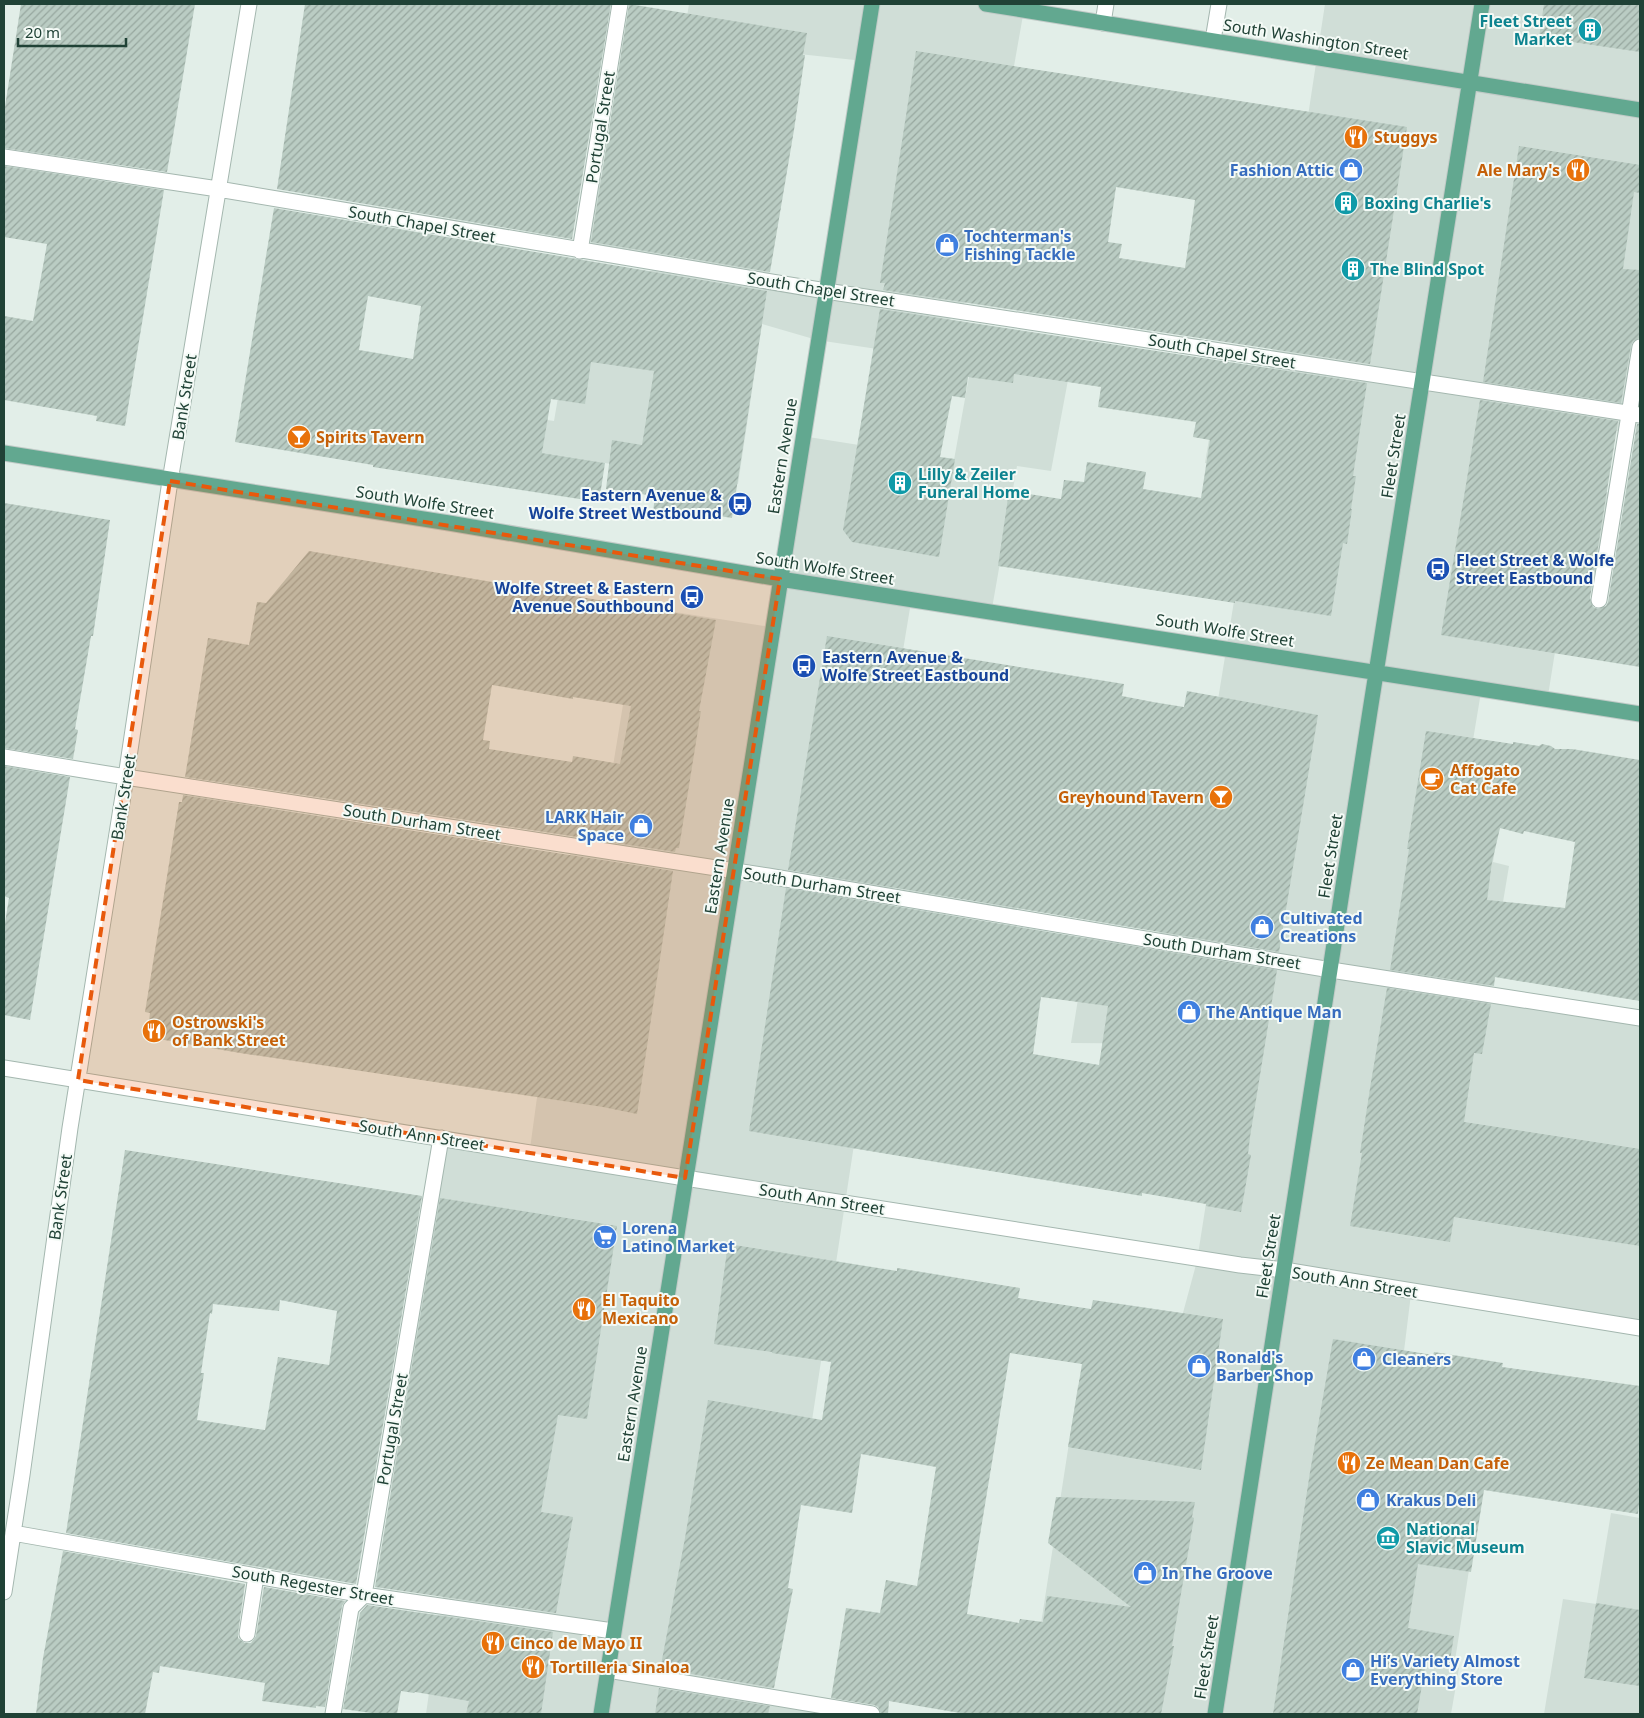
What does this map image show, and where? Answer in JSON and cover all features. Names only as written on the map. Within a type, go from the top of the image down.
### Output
[{"type":"main road","name":"Eastern Avenue","points":[[601,1714],[872,4]]},
{"type":"main road","name":"South Washington Street","points":[[986,4],[1640,110]]},
{"type":"main road","name":"Fleet Street","points":[[1215,1714],[1482,4]]},
{"type":"main road","name":"South Wolfe Street","points":[[4,453],[449,523],[780,579],[1640,714]]},
{"type":"street","name":"Bank Street","points":[[4,1592],[13,1533],[11,1501],[126,777],[170,480],[249,4]]},
{"type":"street","name":"Portugal Street","points":[[580,251],[620,4]]},
{"type":"street","points":[[1103,23],[1106,4]]},
{"type":"street","points":[[1213,40],[1219,4]]},
{"type":"street","name":"South Chapel Street","points":[[4,157],[218,190],[826,291],[1635,414]]},
{"type":"street","points":[[1599,600],[1635,414],[1640,347]]},
{"type":"street","name":"South Durham Street","points":[[4,757],[734,870],[1331,970],[1640,1018]]},
{"type":"street","name":"South Ann Street","points":[[4,1068],[685,1178],[1284,1270],[1640,1328]]},
{"type":"street","name":"Portugal Street","points":[[333,1714],[351,1608],[364,1595],[441,1138]]},
{"type":"street","name":"South Regester Street","points":[[13,1533],[364,1595],[613,1632]]},
{"type":"street","points":[[247,1634],[256,1576]]},
{"type":"street","points":[[608,1670],[872,1714]]},
{"type":"highlighted area","points":[[170,481],[780,579],[685,1178],[78,1080]]},
{"type":"shaded area","points":[[689,4],[1025,4],[966,296],[962,311],[952,310],[944,359],[817,340],[762,324],[738,484],[542,453],[547,420],[554,421],[565,357],[640,346],[653,262],[584,250],[595,175],[606,179],[781,205],[768,281],[825,291],[864,61],[799,54],[684,36]]},
{"type":"shaded area","points":[[1325,4],[1640,4],[1640,321],[1624,432],[1611,430],[1581,488],[1615,493],[1600,588],[1566,583],[1547,702],[1481,692],[1458,830],[1497,837],[1493,862],[1509,866],[1488,992],[1640,1015],[1640,1331],[1411,1294],[1404,1351],[1475,1531],[1454,1667],[1459,1668],[1451,1714],[1027,1714],[1078,1385],[1160,1398],[1197,1261],[1219,1120],[1200,1044],[1071,1043],[1089,930],[1158,940],[1172,842],[1197,829],[1255,472],[1205,463],[1209,439],[1258,446]]},
{"type":"shaded area","points":[[977,332],[1074,348],[1051,471],[1017,466],[991,614],[911,602],[887,747],[914,751],[770,1696],[883,1714],[426,1714],[457,1499],[384,1487],[440,1143],[529,1156],[571,848],[599,852],[627,680],[651,675],[662,610],[771,627],[802,436],[954,460]]},
{"type":"shaded area","points":[[1611,1513],[1640,1518],[1640,1714],[1544,1714],[1563,1599],[1596,1604]]},
{"type":"building","points":[[21,4],[195,4],[167,172],[4,148],[4,113]]},
{"type":"building","points":[[305,4],[611,4],[572,239],[277,189]]},
{"type":"building","points":[[629,4],[807,33],[794,130],[770,272],[591,242]]},
{"type":"building","name":"Fleet Street Market","points":[[1544,4],[1640,4],[1640,52],[1539,37]]},
{"type":"building","points":[[916,51],[1407,127],[1370,364],[883,290],[885,283],[880,283]],"holes":[[[1116,187],[1195,200],[1185,268],[1119,258],[1122,244],[1108,242]]]},
{"type":"building","points":[[1519,146],[1640,165],[1640,193],[1634,192],[1623,269],[1640,270],[1640,338],[1633,341],[1631,346],[1621,403],[1483,382]]},
{"type":"building","points":[[4,166],[164,190],[125,426],[96,421],[97,416],[4,400],[4,316],[33,321],[47,244],[4,237]]},
{"type":"building","points":[[274,208],[767,291],[732,518],[700,513],[696,518],[653,512],[655,496],[606,489],[612,440],[642,445],[654,371],[591,362],[585,404],[551,399],[542,453],[605,463],[599,502],[373,467],[373,465],[235,442]],"holes":[[[368,296],[421,306],[413,359],[359,350]]]},
{"type":"building","points":[[880,309],[1367,383],[1353,476],[1356,476],[1347,544],[1343,543],[1331,616],[998,566],[1009,491],[1061,499],[1064,480],[1084,482],[1087,462],[1146,472],[1143,489],[1201,498],[1210,440],[1193,437],[1196,422],[1098,407],[1101,387],[1014,374],[1013,383],[968,377],[965,398],[952,396],[940,457],[955,459],[939,557],[852,542],[843,530]]},
{"type":"building","points":[[1480,400],[1618,421],[1590,598],[1593,607],[1598,609],[1606,606],[1608,602],[1637,424],[1640,424],[1640,667],[1441,635]]},
{"type":"building","points":[[4,503],[110,520],[93,636],[91,636],[75,729],[78,730],[73,759],[4,748]]},
{"type":"building","points":[[309,551],[716,620],[699,711],[701,711],[679,848],[676,848],[675,852],[185,777],[208,638],[249,645],[257,602],[266,603]],"holes":[[[492,685],[573,699],[573,697],[631,706],[620,764],[573,756],[572,762],[489,749],[490,741],[483,740]]]},
{"type":"building","points":[[827,636],[1124,684],[1122,696],[1184,707],[1187,691],[1318,715],[1279,952],[788,870]]},
{"type":"building","points":[[1426,731],[1513,744],[1513,742],[1539,746],[1542,744],[1555,749],[1572,749],[1640,760],[1640,1001],[1495,977],[1494,986],[1390,970],[1409,849],[1407,849]],"holes":[[[1500,828],[1523,834],[1524,831],[1575,842],[1565,908],[1487,900],[1492,862]]]},
{"type":"building","points":[[4,766],[70,777],[30,1020],[4,1015],[4,929],[9,898],[4,896]]},
{"type":"building","points":[[183,795],[673,871],[637,1114],[603,1107],[240,1053],[147,1037],[150,1013],[145,1012],[179,802],[182,802]]},
{"type":"building","points":[[786,888],[1277,970],[1250,1137],[1248,1154],[1251,1155],[1241,1212],[1142,1193],[1142,1196],[749,1131]],"holes":[[[1041,997],[1108,1006],[1099,1065],[1033,1054]]]},
{"type":"building","points":[[1387,988],[1491,1004],[1482,1054],[1474,1053],[1464,1122],[1640,1149],[1640,1246],[1454,1217],[1450,1242],[1350,1226]]},
{"type":"building","points":[[125,1150],[422,1196],[356,1584],[66,1533]],"holes":[[[280,1300],[337,1311],[329,1365],[278,1357],[265,1430],[197,1420],[204,1373],[201,1373],[213,1304],[279,1311]]]},
{"type":"building","points":[[440,1198],[617,1226],[587,1419],[558,1415],[541,1512],[573,1517],[556,1613],[375,1587]]},
{"type":"building","points":[[728,1244],[897,1271],[897,1268],[1020,1288],[1018,1298],[1091,1309],[1093,1300],[1223,1319],[1201,1470],[1068,1447],[1082,1364],[1010,1353],[967,1614],[1019,1623],[1020,1619],[1043,1622],[1047,1596],[1131,1607],[1048,1543],[1056,1497],[1195,1502],[1192,1517],[1194,1518],[1172,1646],[1174,1646],[1161,1714],[966,1714],[889,1701],[888,1714],[881,1714],[878,1707],[874,1705],[831,1698],[846,1608],[880,1613],[886,1580],[917,1586],[936,1467],[861,1454],[852,1513],[801,1505],[788,1588],[793,1589],[774,1688],[662,1669],[663,1666],[661,1665],[708,1400],[822,1420],[831,1362],[714,1344]]},
{"type":"building","points":[[1333,1339],[1433,1355],[1434,1352],[1503,1363],[1502,1367],[1640,1386],[1640,1495],[1638,1514],[1484,1490],[1471,1572],[1418,1564],[1408,1628],[1454,1636],[1449,1666],[1426,1662],[1417,1714],[1273,1714],[1310,1472]]},
{"type":"building","points":[[63,1551],[245,1584],[238,1638],[245,1643],[251,1643],[256,1636],[264,1587],[345,1601],[342,1606],[325,1707],[316,1706],[316,1708],[262,1701],[265,1683],[160,1666],[159,1673],[153,1672],[145,1714],[36,1714],[43,1658]]},
{"type":"building","points":[[1596,1603],[1640,1610],[1640,1686],[1584,1678]]},
{"type":"building","points":[[367,1605],[553,1632],[541,1714],[466,1714],[469,1701],[401,1691],[397,1714],[378,1714],[343,1709],[360,1613]]},
{"type":"building","points":[[659,1688],[770,1706],[768,1714],[655,1714]]},
{"type":"place","name":"Fleet Street Market","points":[[1590,30]]},
{"type":"place","name":"Stuggys","points":[[1356,137]]},
{"type":"place","name":"Fashion Attic","points":[[1351,170]]},
{"type":"place","name":"Ale Mary's","points":[[1578,170]]},
{"type":"place","name":"Boxing Charlie's","points":[[1346,203]]},
{"type":"place","name":"Tochterman's Fishing Tackle","points":[[947,245]]},
{"type":"place","name":"The Blind Spot","points":[[1353,269]]},
{"type":"place","name":"Spirits Tavern","points":[[299,437]]},
{"type":"place","name":"Lilly & Zeiler Funeral Home","points":[[900,483]]},
{"type":"place","name":"Eastern Avenue & Wolfe Street Westbound","points":[[740,504]]},
{"type":"place","name":"Fleet Street & Wolfe Street Eastbound","points":[[1438,569]]},
{"type":"place","name":"Wolfe Street & Eastern Avenue Southbound","points":[[692,597]]},
{"type":"place","name":"Eastern Avenue & Wolfe Street Eastbound","points":[[804,666]]},
{"type":"place","name":"Affogato Cat Cafe","points":[[1432,779]]},
{"type":"place","name":"Greyhound Tavern","points":[[1221,797]]},
{"type":"place","name":"LARK Hair Space","points":[[641,826]]},
{"type":"place","name":"Cultivated Creations","points":[[1262,927]]},
{"type":"place","name":"The Antique Man","points":[[1189,1012]]},
{"type":"place","name":"Ostrowski's of Bank Street","points":[[154,1031]]},
{"type":"place","name":"Lorena Latino Market","points":[[605,1237]]},
{"type":"place","name":"El Taquito Mexicano","points":[[584,1309]]},
{"type":"place","name":"Cleaners","points":[[1364,1359]]},
{"type":"place","name":"Ronald's Barber Shop","points":[[1199,1366]]},
{"type":"place","name":"Ze Mean Dan Cafe","points":[[1349,1463]]},
{"type":"place","name":"Krakus Deli","points":[[1368,1500]]},
{"type":"place","name":"National Slavic Museum","points":[[1388,1538]]},
{"type":"place","name":"In The Groove","points":[[1145,1573]]},
{"type":"place","name":"Cinco de Mayo II","points":[[493,1643]]},
{"type":"place","name":"Tortilleria Sinaloa","points":[[533,1667]]},
{"type":"place","name":"Hi’s Variety Almost Everything Store","points":[[1353,1670]]}]
